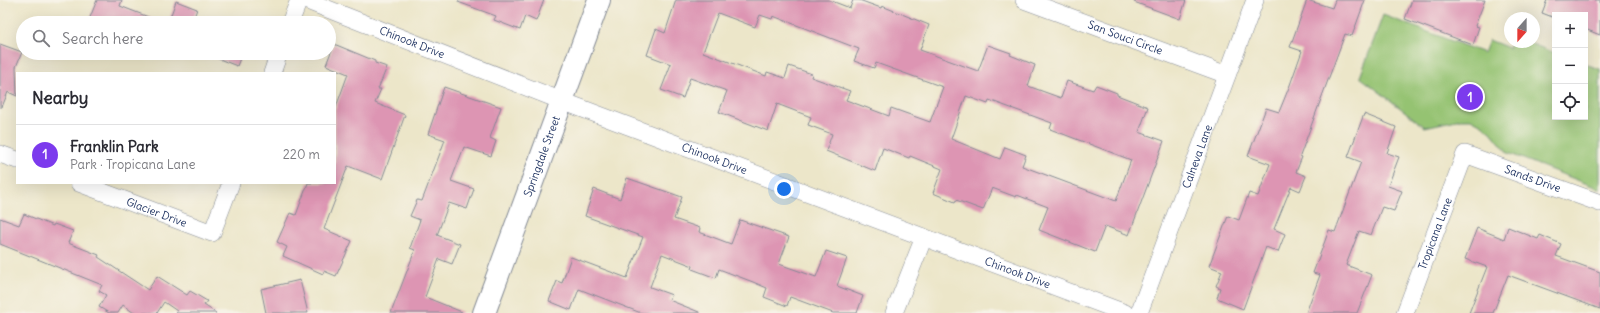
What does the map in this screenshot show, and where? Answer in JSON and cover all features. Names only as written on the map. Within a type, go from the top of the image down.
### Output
[{"type":"main road","name":"Springdale Street","points":[[484,313],[599,0]]},
{"type":"street","points":[[293,16],[299,0]]},
{"type":"street","name":"Chinook Drive","points":[[305,0],[562,101],[1125,313]]},
{"type":"street","name":"San Souci Circle","points":[[1024,0],[1227,75]]},
{"type":"street","name":"Calneva Lane","points":[[1139,313],[1255,0]]},
{"type":"street","points":[[272,72],[277,60]]},
{"type":"street","points":[[0,154],[16,160]]},
{"type":"street","name":"Sands Drive","points":[[1465,154],[1600,203]]},
{"type":"street","name":"Tropicana Lane","points":[[1405,313],[1465,154]]},
{"type":"street","name":"Glacier Drive","points":[[82,184],[212,233],[231,184]]},
{"type":"street","points":[[894,313],[924,237]]},
{"type":"green space","points":[[1383,15],[1484,53],[1489,40],[1504,46],[1504,48],[1540,47],[1552,52],[1552,120],[1588,120],[1588,65],[1600,69],[1600,189],[1508,153],[1491,132],[1471,119],[1461,119],[1425,127],[1360,77]]},
{"type":"building","points":[[97,0],[122,0],[120,6],[146,16],[91,16]]},
{"type":"building","points":[[459,0],[544,0],[536,21],[525,16],[520,30],[494,20],[496,16],[458,2]]},
{"type":"building","points":[[676,0],[829,0],[850,8],[853,0],[859,0],[881,8],[882,6],[929,25],[920,50],[978,71],[988,45],[1011,53],[1010,55],[1035,65],[1028,86],[1061,98],[1067,81],[1093,90],[1096,85],[1148,107],[1139,132],[1164,141],[1129,235],[1105,226],[1095,252],[1039,230],[1048,207],[1017,195],[1016,197],[992,188],[983,210],[956,200],[955,202],[933,193],[942,169],[910,156],[909,158],[883,148],[875,171],[826,151],[832,134],[808,125],[811,117],[777,104],[768,131],[719,112],[727,91],[690,78],[683,98],[661,90],[671,64],[647,55],[656,29],[665,33]],"holes":[[[718,13],[755,27],[760,15],[772,19],[773,16],[859,49],[854,61],[874,68],[876,63],[943,87],[930,122],[891,108],[889,116],[846,100],[850,91],[811,77],[812,74],[789,66],[785,78],[767,72],[766,76],[703,52]],[[966,96],[988,104],[989,100],[1052,123],[1050,129],[1131,160],[1116,201],[1022,166],[1026,155],[1005,147],[1000,159],[951,139]]]},
{"type":"building","points":[[1134,0],[1186,0],[1180,19],[1134,2]]},
{"type":"building","points":[[1307,0],[1332,8],[1335,0],[1365,0],[1352,36],[1345,34],[1300,156],[1302,157],[1296,172],[1306,176],[1300,191],[1291,187],[1274,229],[1285,234],[1278,252],[1266,247],[1243,309],[1217,298],[1220,288],[1216,286],[1222,271],[1209,266],[1228,216],[1239,220],[1249,193],[1258,196],[1270,164],[1248,156],[1266,108],[1279,112],[1290,85],[1302,51],[1290,47]]},
{"type":"building","points":[[1412,0],[1485,0],[1475,26],[1479,27],[1473,45],[1405,19]]},
{"type":"building","points":[[1547,0],[1600,0],[1600,35],[1588,30],[1588,12],[1552,12],[1552,17],[1542,13]]},
{"type":"building","points":[[176,1],[197,9],[194,16],[171,16]]},
{"type":"building","points":[[0,44],[16,50],[16,60],[19,60],[16,67],[16,96],[8,92],[2,107],[0,107]]},
{"type":"building","points":[[336,45],[387,67],[378,89],[381,89],[375,103],[405,115],[382,179],[348,166],[324,229],[352,241],[336,276],[324,271],[323,274],[283,256],[287,247],[277,242],[290,213],[296,215],[308,184],[336,184],[336,107],[348,74],[326,65],[328,60],[336,60]]},
{"type":"building","points":[[222,60],[239,60],[237,66]]},
{"type":"building","points":[[444,87],[501,107],[490,138],[496,141],[491,156],[464,147],[451,181],[474,189],[467,209],[449,203],[437,235],[460,244],[452,264],[439,259],[425,297],[462,313],[391,313],[415,250],[410,248],[420,220],[410,216],[417,200],[422,201],[445,140],[428,134]]},
{"type":"building","points":[[1364,114],[1396,127],[1387,153],[1399,157],[1388,186],[1402,191],[1394,211],[1382,207],[1371,235],[1359,231],[1346,265],[1372,275],[1357,313],[1306,313],[1320,275],[1313,273],[1329,230],[1335,232],[1361,162],[1348,157]]},
{"type":"building","points":[[627,178],[682,197],[674,219],[700,228],[699,232],[731,244],[740,220],[789,237],[779,264],[816,277],[826,251],[847,258],[837,286],[863,296],[857,313],[833,313],[790,297],[787,306],[764,297],[767,288],[753,282],[719,269],[716,278],[692,269],[693,266],[662,254],[650,287],[672,295],[669,300],[699,313],[641,313],[579,289],[571,310],[549,301],[557,281],[562,283],[571,257],[627,278],[643,237],[585,216],[594,189],[620,199]]},
{"type":"building","points":[[24,214],[53,226],[54,224],[73,231],[68,243],[99,255],[98,257],[148,290],[157,276],[187,295],[190,291],[207,301],[204,305],[216,313],[176,313],[177,311],[164,302],[157,313],[134,313],[123,305],[118,313],[109,313],[99,307],[106,295],[99,291],[102,285],[0,244],[0,218],[19,225]]},
{"type":"building","points":[[1508,227],[1538,239],[1540,235],[1561,244],[1556,256],[1600,272],[1600,309],[1508,275],[1493,313],[1469,313],[1487,267],[1465,259],[1477,228],[1504,239]]},
{"type":"building","points":[[300,280],[308,313],[266,313],[261,289]]},
{"type":"place","name":"Franklin Park","points":[[1470,97]]}]
